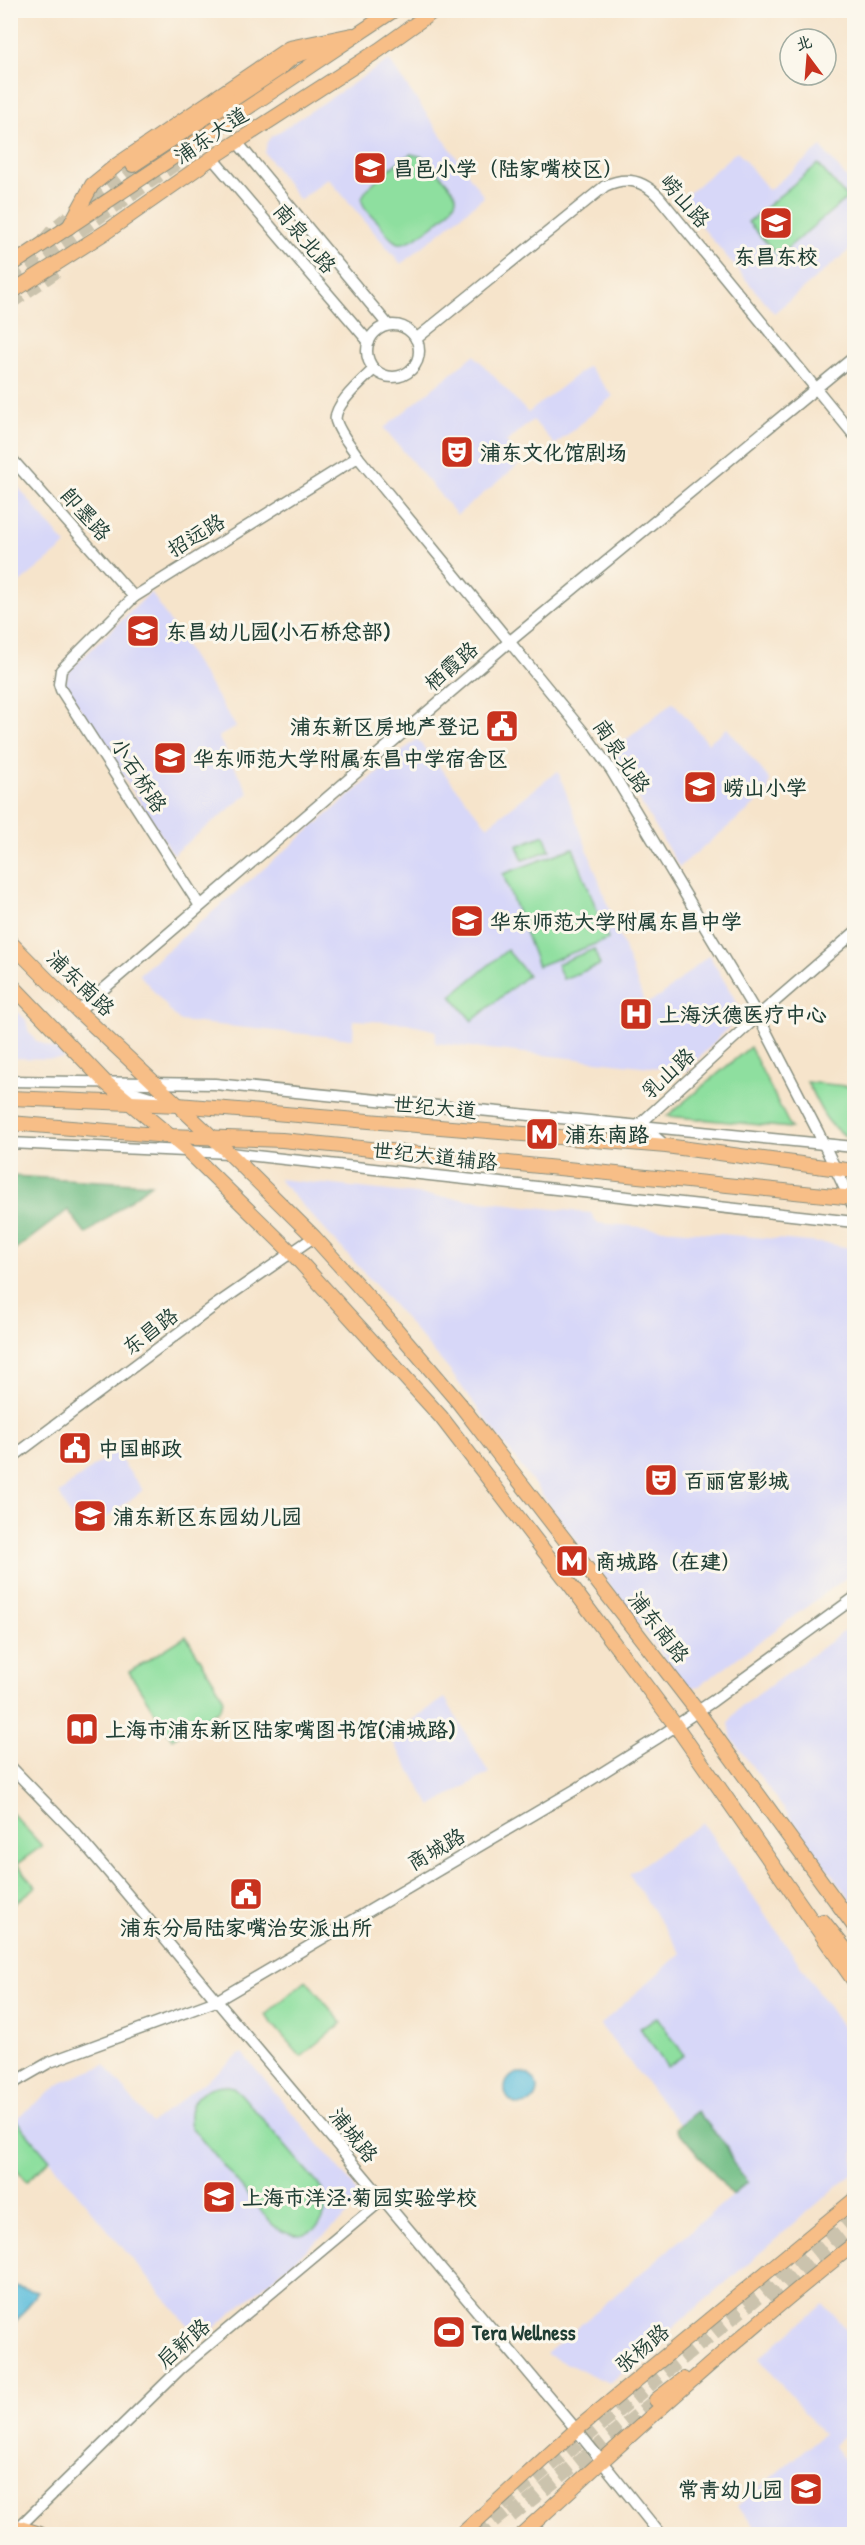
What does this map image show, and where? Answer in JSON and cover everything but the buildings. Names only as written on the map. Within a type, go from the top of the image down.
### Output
[{"type":"main road","name":"浦东大道","points":[[10,266],[394,10]]},
{"type":"main road","name":"浦东大道","points":[[10,293],[109,230],[212,158],[379,50],[435,10]]},
{"type":"main road","points":[[134,165],[279,69],[294,56],[357,34]]},
{"type":"main road","points":[[69,227],[92,185],[118,164],[289,48],[357,34]]},
{"type":"main road","name":"浦东南路","points":[[10,942],[78,1011],[229,1153],[314,1237],[459,1403],[698,1712],[855,1926]]},
{"type":"main road","points":[[10,982],[106,1083],[188,1151],[292,1253],[441,1417],[675,1726],[855,1981]]},
{"type":"main road","name":"世纪大道","points":[[10,1098],[178,1105],[666,1146],[855,1171]]},
{"type":"main road","points":[[10,1123],[169,1136],[282,1140],[853,1201]]},
{"type":"main road","name":"浦东南路","points":[[776,1818],[855,1937]]},
{"type":"main road","points":[[751,1834],[855,1960]]},
{"type":"main road","name":"张杨路","points":[[462,2535],[576,2430],[855,2200]]},
{"type":"main road","points":[[641,2384],[806,2241]]},
{"type":"main road","points":[[656,2400],[855,2244]]},
{"type":"main road","points":[[522,2535],[601,2461],[814,2275]]},
{"type":"main road","points":[[15,2525],[40,2535]]},
{"type":"street","points":[[237,142],[388,326]]},
{"type":"street","name":"南泉北路","points":[[212,158],[369,342]]},
{"type":"street","name":"崂山路","points":[[417,339],[605,186],[631,180],[647,186],[658,196],[855,435]]},
{"type":"street","points":[[388,326],[405,328],[417,339],[419,356],[411,371],[394,377],[386,376],[374,369],[368,359],[369,342],[377,331],[388,326]]},
{"type":"street","name":"栖霞路","points":[[78,1011],[509,642],[855,357]]},
{"type":"street","name":"南泉北路","points":[[374,369],[348,396],[336,413],[335,419],[342,433],[358,458],[585,734],[611,770],[758,1016],[853,1201]]},
{"type":"street","name":"即墨路","points":[[10,457],[134,597]]},
{"type":"street","name":"招远路","points":[[66,663],[134,597],[358,458]]},
{"type":"street","name":"小石桥路","points":[[66,663],[59,678],[61,690],[200,906]]},
{"type":"street","name":"乳山路","points":[[666,1146],[640,1124],[758,1016],[855,933]]},
{"type":"street","points":[[10,1081],[215,1084],[640,1124],[855,1147]]},
{"type":"street","points":[[106,1083],[178,1105]]},
{"type":"street","name":"世纪大道辅路","points":[[10,1143],[229,1153],[855,1222]]},
{"type":"street","name":"东昌路","points":[[10,1459],[217,1304],[314,1237]]},
{"type":"street","name":"商城路","points":[[10,2085],[50,2062],[216,2001],[578,1788],[698,1712],[855,1598]]},
{"type":"street","name":"浦城路","points":[[10,1766],[76,1834],[576,2430],[660,2535]]},
{"type":"street","name":"启新路","points":[[15,2525],[180,2369],[382,2200]]},
{"type":"shaded area","name":"昌邑小学（陆家嘴校区）","points":[[389,60],[484,197],[401,264],[328,178],[299,200],[265,153],[267,142],[271,137]]},
{"type":"shaded area","name":"东昌东校","points":[[821,147],[854,187],[854,246],[774,313],[680,201],[737,151],[769,190]]},
{"type":"shaded area","points":[[474,355],[528,413],[588,366],[613,396],[555,445],[533,420],[506,442],[522,462],[457,515],[384,428]]},
{"type":"shaded area","points":[[10,477],[66,545],[11,590],[10,590]]},
{"type":"shaded area","points":[[151,592],[236,727],[218,737],[249,793],[173,854],[64,683],[70,670]]},
{"type":"shaded area","name":"崂山小学","points":[[673,702],[708,743],[727,728],[770,780],[768,794],[679,867],[611,752]]},
{"type":"shaded area","name":"华东师范大学附属东昌中学","points":[[417,739],[487,826],[558,771],[645,1004],[661,996],[709,955],[743,1013],[686,1071],[435,1043],[436,1031],[407,1023],[354,1020],[353,1039],[179,1021],[139,974]]},
{"type":"shaded area","points":[[10,1004],[26,1020],[29,1032],[35,1040],[59,1051],[64,1056],[62,1059],[11,1058]]},
{"type":"shaded area","points":[[278,1179],[591,1213],[597,1223],[831,1244],[854,1249],[854,1572],[699,1686],[691,1687],[683,1683],[449,1370],[381,1291]]},
{"type":"shaded area","name":"浦东新区东园幼儿园","points":[[114,1451],[143,1490],[80,1538],[59,1493]]},
{"type":"shaded area","points":[[854,1624],[854,1904],[732,1739],[729,1723],[737,1710]]},
{"type":"shaded area","points":[[445,1698],[489,1773],[431,1806],[389,1735]]},
{"type":"shaded area","points":[[703,1823],[854,2044],[854,2172],[609,2383],[546,2354],[748,2182],[733,2163],[729,2151],[697,2111],[680,2125],[600,2025],[681,1953],[629,1874]]},
{"type":"shaded area","name":"上海市洋泾·菊园实验学校","points":[[242,2053],[353,2185],[357,2193],[356,2202],[348,2215],[200,2340],[15,2119],[63,2082],[105,2065],[151,2123]]},
{"type":"shaded area","points":[[824,2304],[854,2339],[854,2426],[833,2445],[854,2472],[854,2523],[840,2534],[761,2534],[737,2506],[823,2434],[759,2358]]},
{"type":"green space","points":[[411,154],[427,160],[448,183],[456,196],[450,210],[433,226],[413,239],[398,243],[392,240],[366,210],[362,201],[367,189],[374,182]]},
{"type":"green space","points":[[818,164],[847,198],[778,256],[748,222]]},
{"type":"green space","points":[[544,835],[550,850],[523,860],[517,846]]},
{"type":"green space","points":[[573,848],[608,939],[538,966],[503,874]]},
{"type":"green space","points":[[594,949],[600,965],[563,979],[557,964]]},
{"type":"green space","points":[[507,950],[528,975],[472,1021],[451,996]]},
{"type":"green space","points":[[750,1047],[791,1128],[667,1116]]},
{"type":"green space","points":[[807,1082],[854,1087],[854,1140],[830,1124]]},
{"type":"green space","points":[[11,1176],[151,1184],[86,1234],[68,1210],[11,1253]]},
{"type":"green space","points":[[186,1636],[221,1693],[223,1701],[219,1710],[172,1739],[129,1672]]},
{"type":"green space","points":[[10,1811],[42,1846],[17,1864],[36,1887],[14,1904],[10,1900]]},
{"type":"green space","points":[[306,1980],[342,2023],[301,2057],[265,2015]]},
{"type":"green space","points":[[657,2017],[684,2055],[667,2067],[640,2028]]},
{"type":"green space","points":[[223,2085],[233,2087],[241,2094],[323,2190],[326,2203],[325,2214],[313,2230],[305,2234],[294,2235],[273,2225],[191,2127],[191,2111],[196,2098],[207,2089]]},
{"type":"green space","points":[[697,2111],[727,2147],[733,2163],[748,2182],[732,2195],[676,2128]]},
{"type":"green space","points":[[15,2119],[50,2160],[26,2182],[11,2163],[11,2123]]},
{"type":"water","points":[[521,2073],[532,2078],[537,2089],[532,2100],[521,2105],[510,2100],[505,2089],[510,2078]]},
{"type":"water","points":[[11,2285],[38,2292],[11,2329],[11,2317],[15,2311],[11,2308]]},
{"type":"tunnel","points":[[10,279],[191,153]]},
{"type":"tunnel","points":[[44,241],[56,227],[133,165]]},
{"type":"tunnel","points":[[10,303],[58,270]]},
{"type":"tunnel","points":[[502,2505],[854,2219]]},
{"type":"tunnel","points":[[769,2300],[854,2232]]},
{"type":"tunnel","points":[[511,2516],[656,2400]]},
{"type":"tunnel","points":[[477,2534],[515,2504]]},
{"type":"place","name":"昌邑小学（陆家嘴校区）","points":[[370,168]]},
{"type":"place","name":"东昌东校","points":[[776,223]]},
{"type":"place","name":"浦东文化馆剧场","points":[[457,452]]},
{"type":"place","name":"东昌幼儿园(小石桥总部)","points":[[143,631]]},
{"type":"place","name":"浦东新区房地产登记","points":[[502,726]]},
{"type":"place","name":"华东师范大学附属东昌中学宿舍区","points":[[170,758]]},
{"type":"place","name":"崂山小学","points":[[700,787]]},
{"type":"place","name":"华东师范大学附属东昌中学","points":[[467,921]]},
{"type":"place","name":"上海沃德医疗中心","points":[[636,1014]]},
{"type":"place","name":"浦东南路","points":[[542,1134]]},
{"type":"place","name":"中国邮政","points":[[75,1448]]},
{"type":"place","name":"百丽宫影城","points":[[661,1480]]},
{"type":"place","name":"浦东新区东园幼儿园","points":[[90,1516]]},
{"type":"place","name":"商城路（在建）","points":[[572,1561]]},
{"type":"place","name":"上海市浦东新区陆家嘴图书馆(浦城路)","points":[[82,1729]]},
{"type":"place","name":"浦东分局陆家嘴治安派出所","points":[[246,1894]]},
{"type":"place","name":"上海市洋泾·菊园实验学校","points":[[219,2197]]},
{"type":"place","name":"Tera Wellness","points":[[449,2332]]},
{"type":"place","name":"常青幼儿园","points":[[806,2489]]}]
